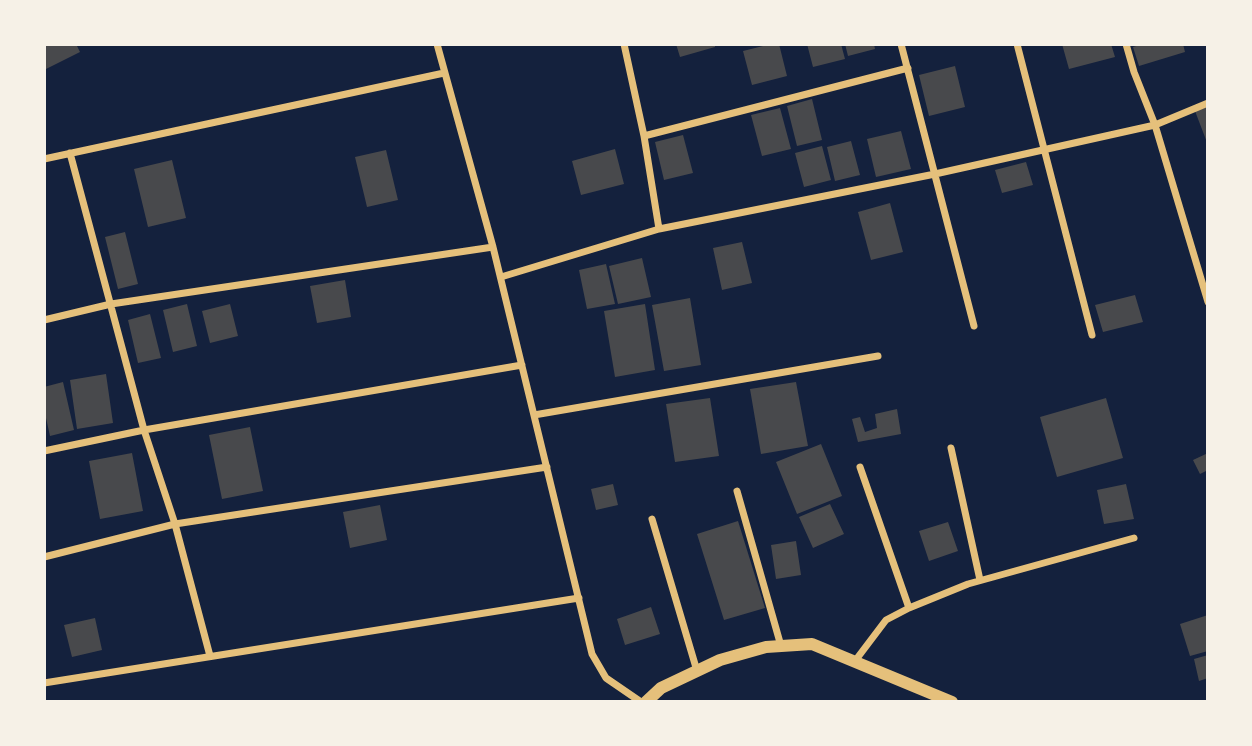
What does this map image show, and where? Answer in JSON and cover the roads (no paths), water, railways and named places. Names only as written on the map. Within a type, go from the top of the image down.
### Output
[{"type":"street","points":[[437,44],[494,247],[592,654],[606,678],[643,702],[661,688],[732,657],[766,647],[811,644],[952,702]]},
{"type":"street","points":[[624,44],[644,136],[659,229]]},
{"type":"street","points":[[901,44],[974,326]]},
{"type":"street","points":[[1017,44],[1092,335]]},
{"type":"street","points":[[1126,44],[1155,125],[1208,302]]},
{"type":"street","points":[[644,136],[908,68]]},
{"type":"street","points":[[44,159],[444,73]]},
{"type":"street","points":[[501,277],[659,229],[1045,151],[1155,125],[1208,103]]},
{"type":"street","points":[[70,153],[144,430],[175,524],[210,656]]},
{"type":"street","points":[[44,320],[111,304],[494,247]]},
{"type":"street","points":[[534,415],[878,356]]},
{"type":"street","points":[[44,451],[144,430],[522,365]]},
{"type":"street","points":[[951,448],[980,580]]},
{"type":"street","points":[[44,556],[175,524],[547,467]]},
{"type":"street","points":[[860,467],[909,608]]},
{"type":"street","points":[[737,491],[780,646]]},
{"type":"street","points":[[652,519],[697,671]]},
{"type":"street","points":[[855,661],[886,620],[909,608],[980,580],[1134,538]]},
{"type":"street","points":[[44,683],[579,598]]}]
